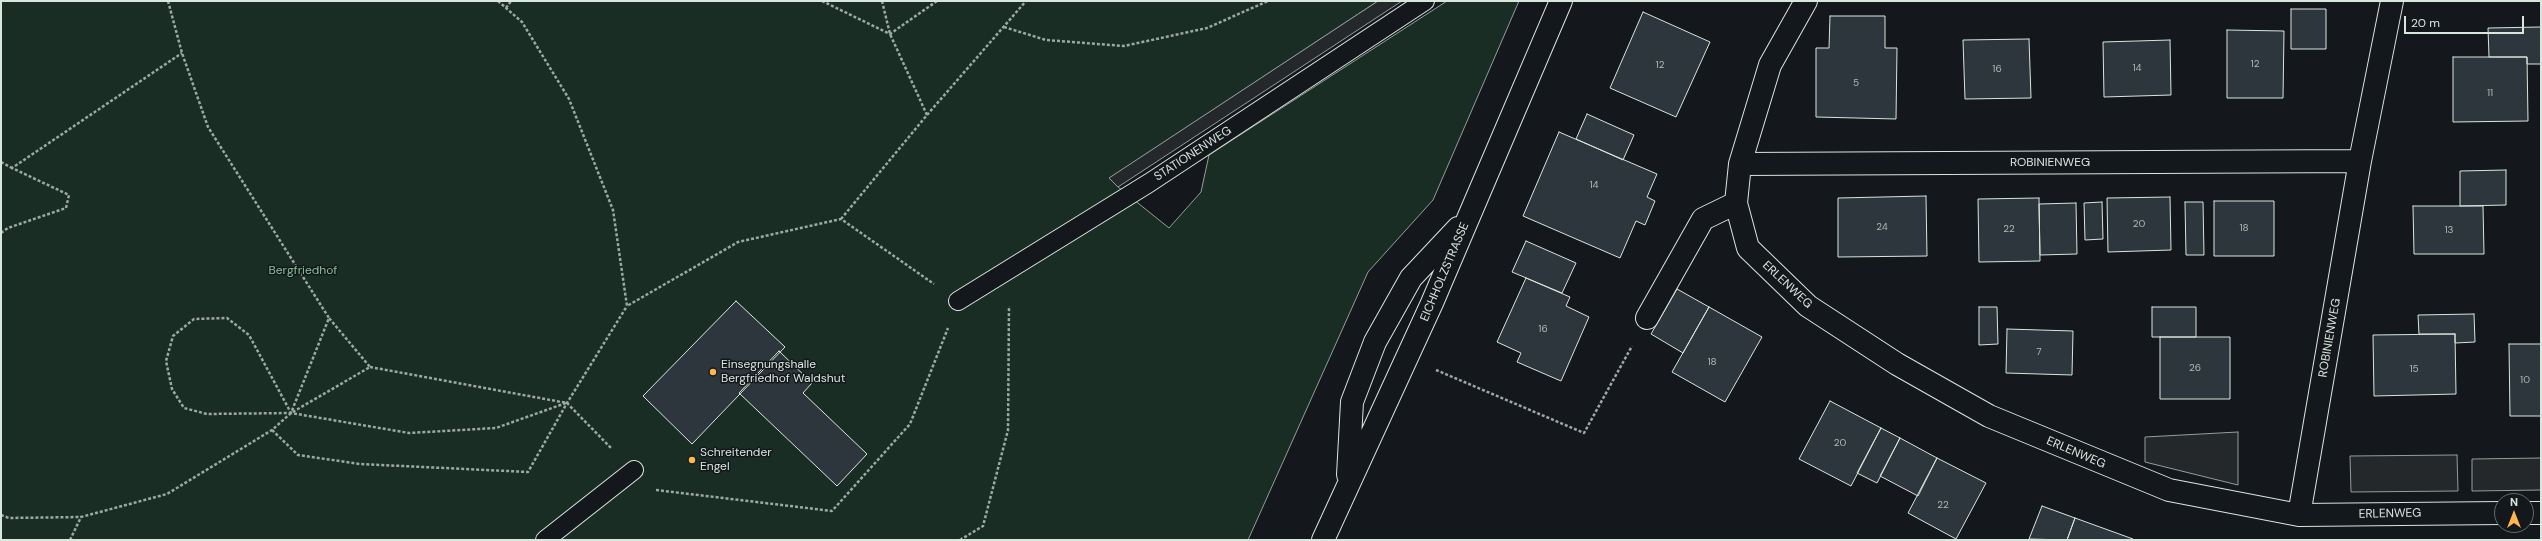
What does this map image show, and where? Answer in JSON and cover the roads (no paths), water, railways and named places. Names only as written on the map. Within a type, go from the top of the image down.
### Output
[{"type":"street","name":"EICHHOLZSTRASSE","points":[[1323,540],[1408,357],[1561,1]]},
{"type":"street","name":"ERLENWEG","points":[[1806,1],[1770,66],[1740,164],[1736,203],[1748,248],[1808,306],[1897,364],[1990,416],[2169,490],[2299,516],[2494,513]]},
{"type":"street","name":"ROBINIENWEG","points":[[2299,516],[2360,161],[2392,1]]},
{"type":"street","name":"ROBINIENWEG","points":[[1740,164],[2360,161]]},
{"type":"street","points":[[1647,318],[1703,219],[1736,203]]},
{"type":"street","points":[[1348,486],[1352,402],[1375,342],[1411,278],[1468,218]]},
{"type":"lane","name":"STATIONENWEG","points":[[958,301],[1149,183],[1425,1]]},
{"type":"lane","points":[[545,540],[634,470]]},
{"type":"place","name":"Einsegnungshalle Bergfriedhof Waldshut","points":[[713,372]]},
{"type":"place","name":"Schreitender Engel","points":[[692,460]]},
{"type":"park label","name":"Bergfriedhof","points":[[303,271]]}]
